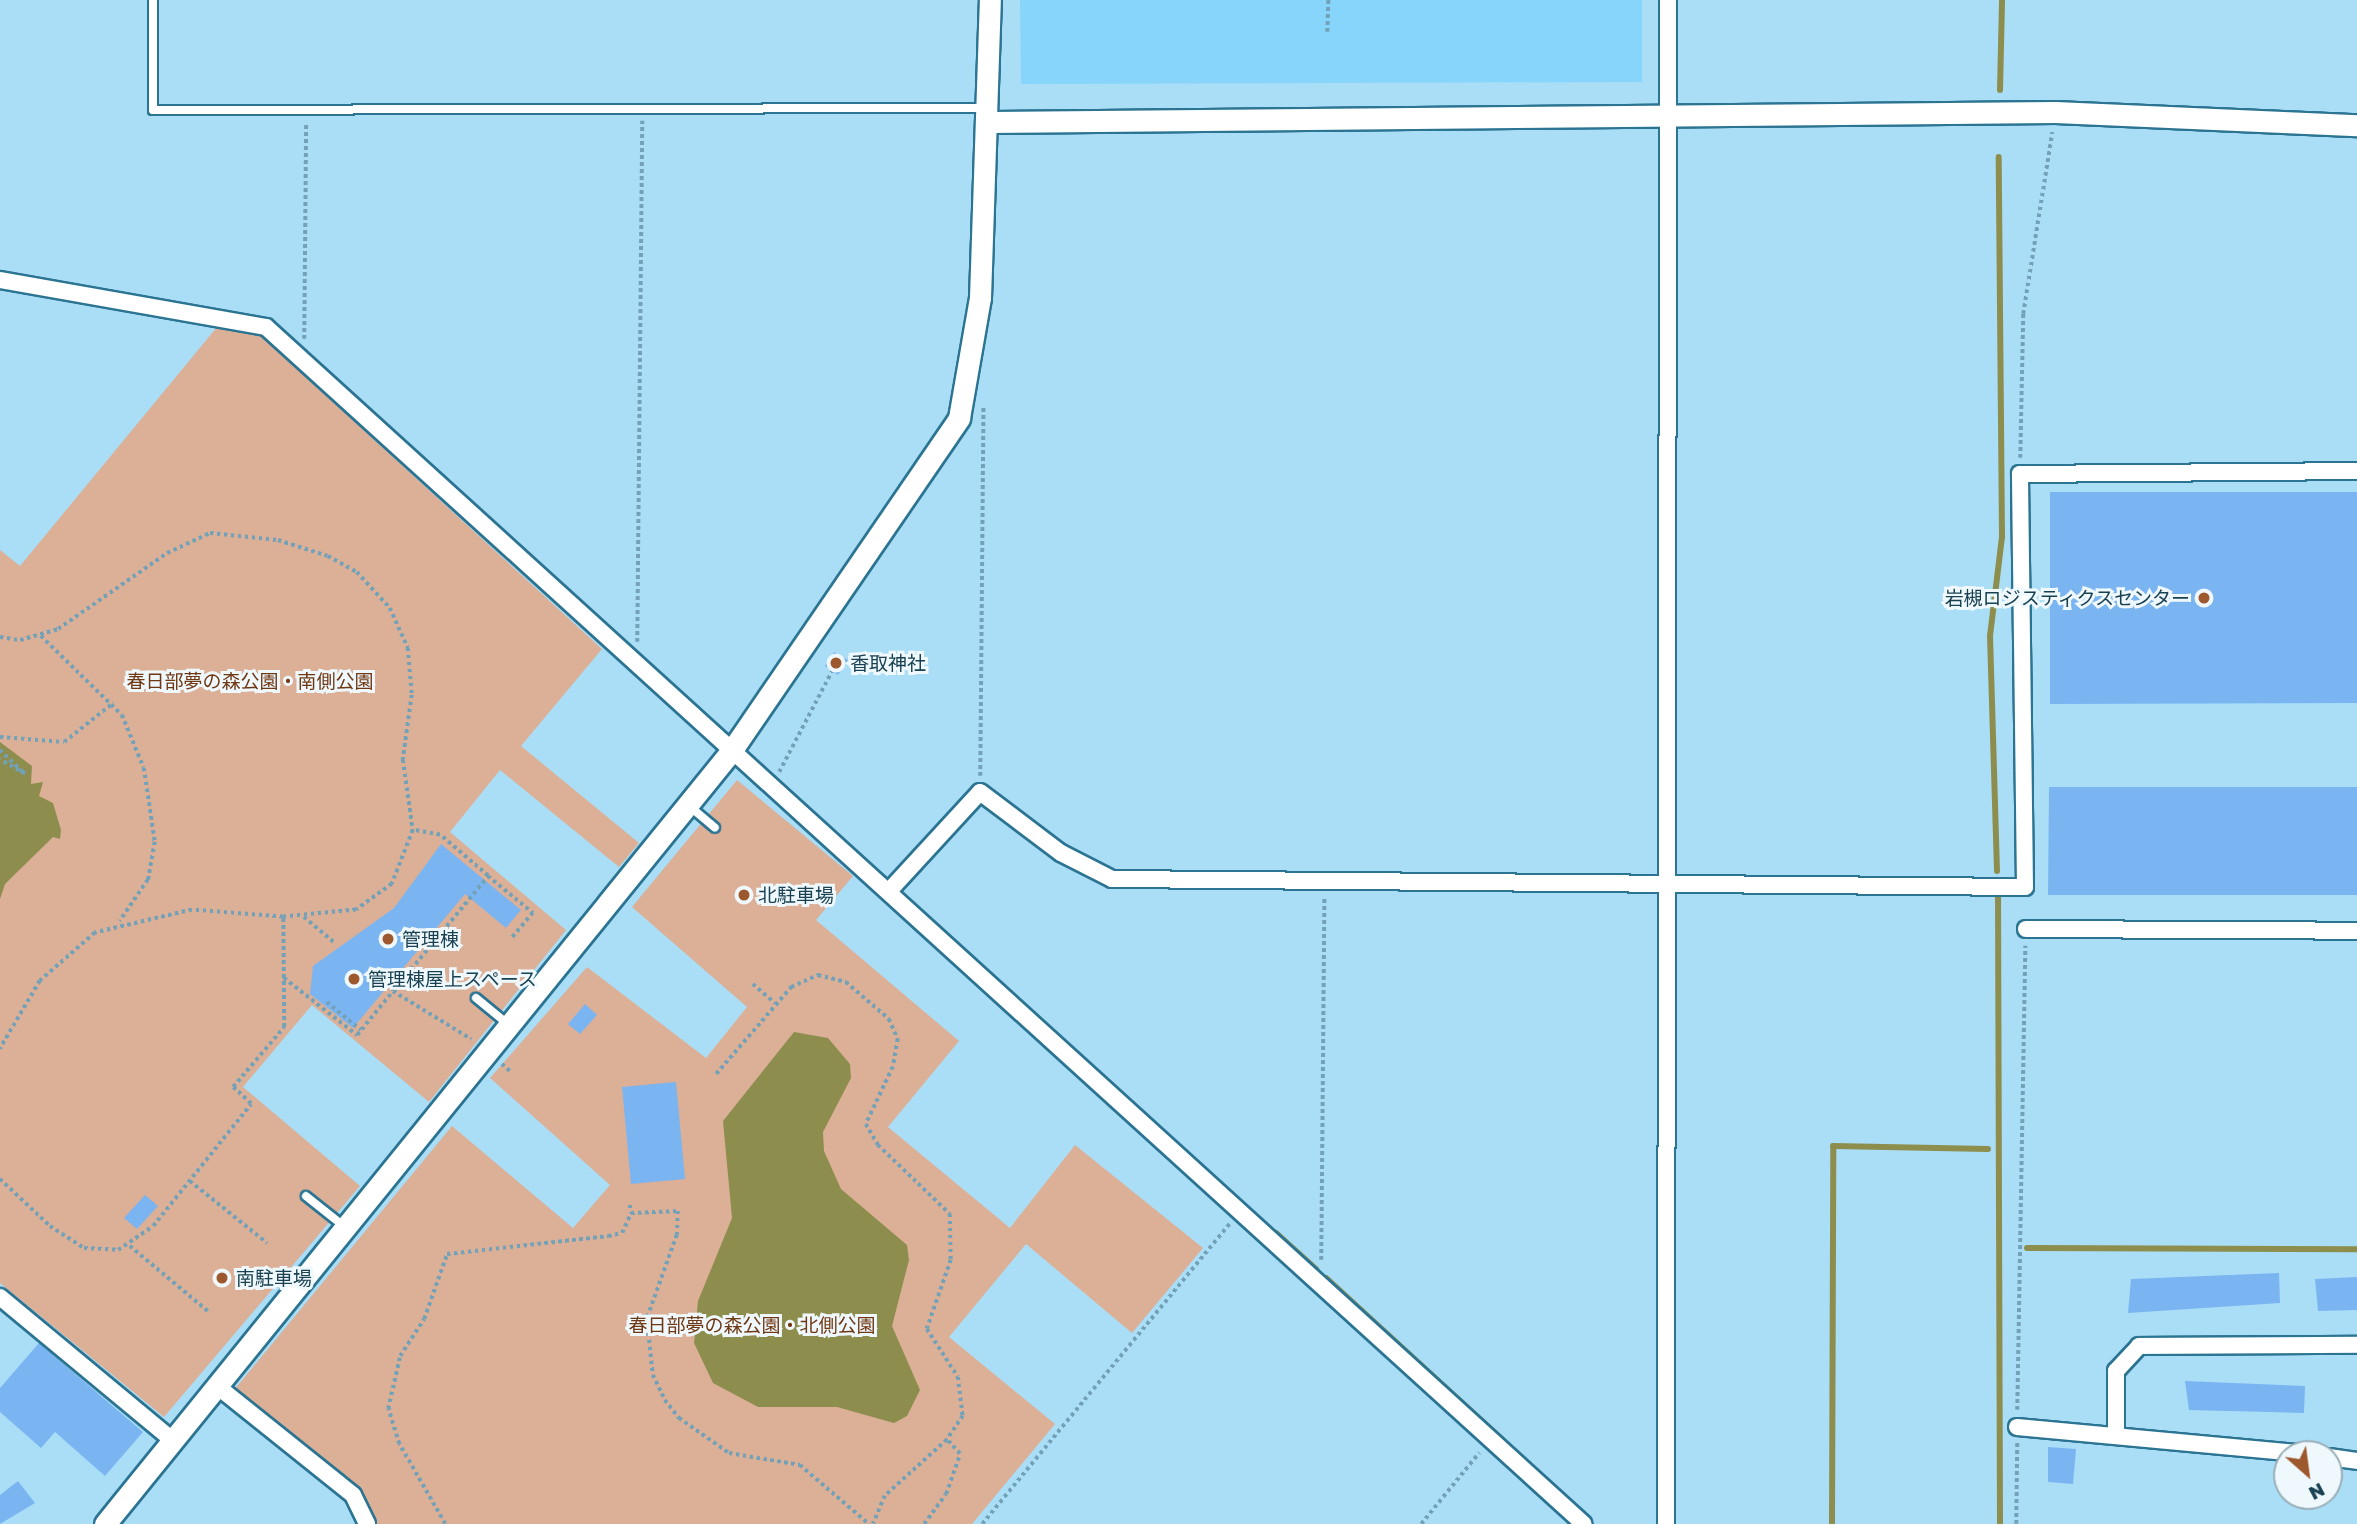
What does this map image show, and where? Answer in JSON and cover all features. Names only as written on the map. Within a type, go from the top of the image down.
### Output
[{"type":"street","points":[[105,1524],[732,750],[959,418],[971,370],[991,115],[990,0]]},
{"type":"street","points":[[1666,1524],[1668,0]]},
{"type":"street","points":[[991,115],[2055,112],[2357,125]]},
{"type":"street","points":[[0,280],[229,316],[266,327],[303,357],[1584,1524]]},
{"type":"street","points":[[888,891],[980,792],[1061,853],[1112,879],[1325,884],[1667,881],[2025,887],[2020,474],[2357,471]]},
{"type":"street","points":[[2026,929],[2357,930]]},
{"type":"street","points":[[0,1297],[172,1440]]},
{"type":"street","points":[[2116,1436],[2116,1371],[2139,1346],[2357,1345]]},
{"type":"street","points":[[217,1386],[353,1495],[367,1524]]},
{"type":"street","points":[[2017,1427],[2273,1451]]},
{"type":"lane","points":[[153,0],[153,110],[306,114],[642,110],[991,115]]},
{"type":"lane","points":[[687,805],[715,828]]},
{"type":"lane","points":[[476,998],[509,1025]]},
{"type":"lane","points":[[306,1196],[345,1227]]},
{"type":"path","points":[[1327,32],[1328,0]]},
{"type":"path","points":[[638,665],[642,110]]},
{"type":"path","points":[[2020,474],[2023,314],[2055,112]]},
{"type":"path","points":[[303,357],[306,114]]},
{"type":"path","points":[[971,370],[984,380],[980,792]]},
{"type":"path","points":[[0,637],[41,636],[182,543],[210,533],[278,540],[328,556],[357,572],[390,608],[408,648],[412,695],[403,761],[413,830],[407,859],[380,896],[343,914],[283,917],[192,910],[118,922],[71,949],[40,981],[0,1049]]},
{"type":"path","points":[[41,636],[113,703],[144,768],[155,833],[148,880],[118,922]]},
{"type":"path","points":[[772,786],[832,671]]},
{"type":"path","points":[[0,737],[64,743],[113,703]]},
{"type":"path","points":[[0,750],[24,775],[0,760]]},
{"type":"path","points":[[413,830],[440,835],[533,913],[510,940]]},
{"type":"path","points":[[284,978],[356,1035],[488,876]]},
{"type":"path","points":[[1321,1283],[1325,884]]},
{"type":"path","points":[[303,916],[334,942]]},
{"type":"path","points":[[130,1246],[189,1181],[251,1104],[233,1087],[284,1027],[283,917]]},
{"type":"path","points":[[2016,1524],[2026,929]]},
{"type":"path","points":[[631,1213],[678,1211],[677,1235],[647,1319],[653,1375],[665,1400],[679,1418],[729,1453],[800,1465],[871,1524],[906,1471],[947,1440],[963,1416],[963,1390],[927,1329],[951,1260],[950,1214],[878,1145],[866,1124],[893,1067],[898,1039],[889,1019],[846,982],[818,975],[791,987],[716,1074]]},
{"type":"path","points":[[754,984],[775,1003]]},
{"type":"path","points":[[393,991],[487,1052]]},
{"type":"path","points":[[327,1002],[361,1030]]},
{"type":"path","points":[[0,1179],[50,1226],[84,1248],[130,1246],[210,1312]]},
{"type":"path","points":[[189,1181],[267,1243]]},
{"type":"path","points":[[445,1524],[399,1444],[388,1409],[400,1356],[424,1319],[447,1254],[622,1233],[631,1213],[630,1205]]},
{"type":"path","points":[[982,1524],[1241,1209]]},
{"type":"path","points":[[1421,1524],[1492,1438]]},
{"type":"path","points":[[924,1524],[946,1494],[960,1454],[947,1440]]},
{"type":"shaded area","points":[[1020,0],[1642,0],[1642,82],[1021,84]]},
{"type":"shaded area","points":[[0,742],[32,766],[31,784],[43,782],[39,796],[53,803],[61,830],[60,839],[53,837],[5,884],[0,899]]},
{"type":"shaded area","points":[[794,1032],[828,1038],[850,1064],[851,1078],[823,1132],[824,1151],[841,1189],[907,1245],[909,1260],[892,1326],[920,1390],[907,1416],[894,1423],[837,1407],[758,1407],[713,1383],[694,1343],[698,1301],[732,1218],[723,1121]]},
{"type":"green space","name":"春日部夢の森公園・南側公園","points":[[217,327],[261,336],[602,649],[521,746],[639,843],[619,867],[500,770],[450,832],[566,930],[429,1102],[312,1005],[243,1087],[360,1186],[164,1417],[0,1283],[0,550],[20,566]]},
{"type":"green space","name":"春日部夢の森公園・北側公園","points":[[737,780],[853,876],[816,920],[959,1041],[888,1127],[1010,1228],[1075,1145],[1203,1248],[1132,1333],[1026,1244],[949,1337],[1055,1424],[972,1524],[372,1524],[234,1390],[452,1126],[573,1228],[610,1185],[490,1078],[587,967],[706,1058],[747,1007],[632,907]]},
{"type":"building","name":"岩槻ロジスティクスセンター","points":[[2050,492],[2357,492],[2357,703],[2050,704]]},
{"type":"building","name":"香取神社","points":[[834,652],[848,660],[838,675],[825,666]]},
{"type":"building","points":[[2049,787],[2357,787],[2357,895],[2048,895]]},
{"type":"building","name":"管理棟","points":[[441,844],[521,910],[506,928],[465,894],[353,1028],[310,994],[313,966],[394,908]]},
{"type":"building","points":[[585,1004],[597,1015],[580,1034],[568,1024]]},
{"type":"building","points":[[676,1082],[685,1179],[631,1184],[622,1087]]},
{"type":"building","points":[[145,1195],[158,1206],[137,1229],[124,1218]]},
{"type":"building","points":[[2279,1273],[2280,1303],[2128,1313],[2131,1279]]},
{"type":"building","points":[[2357,1277],[2357,1310],[2318,1311],[2315,1279]]},
{"type":"building","points":[[39,1343],[143,1432],[105,1476],[55,1432],[41,1448],[0,1412],[0,1388]]},
{"type":"building","points":[[2185,1381],[2305,1386],[2304,1413],[2189,1410]]},
{"type":"building","points":[[2048,1447],[2076,1449],[2073,1484],[2048,1482]]},
{"type":"building","points":[[18,1481],[35,1503],[0,1524],[0,1495]]},
{"type":"waterway","points":[[2000,90],[2002,0]]},
{"type":"waterway","points":[[1997,871],[1990,636],[2002,537],[1999,157]]},
{"type":"waterway","points":[[1998,889],[2000,1524]]},
{"type":"waterway","points":[[1832,1524],[1833,1146],[1988,1149]]},
{"type":"waterway","points":[[1276,1233],[1316,1269]]},
{"type":"waterway","points":[[2027,1248],[2357,1249]]},
{"type":"waterway","points":[[1326,1278],[1503,1440]]},
{"type":"place","name":"岩槻ロジスティクスセンター","points":[[2204,598]]},
{"type":"place","name":"香取神社","points":[[836,663]]},
{"type":"place","name":"北駐車場","points":[[744,895]]},
{"type":"place","name":"管理棟","points":[[388,939]]},
{"type":"place","name":"管理棟屋上スペース","points":[[354,979]]},
{"type":"place","name":"南駐車場","points":[[222,1278]]}]
